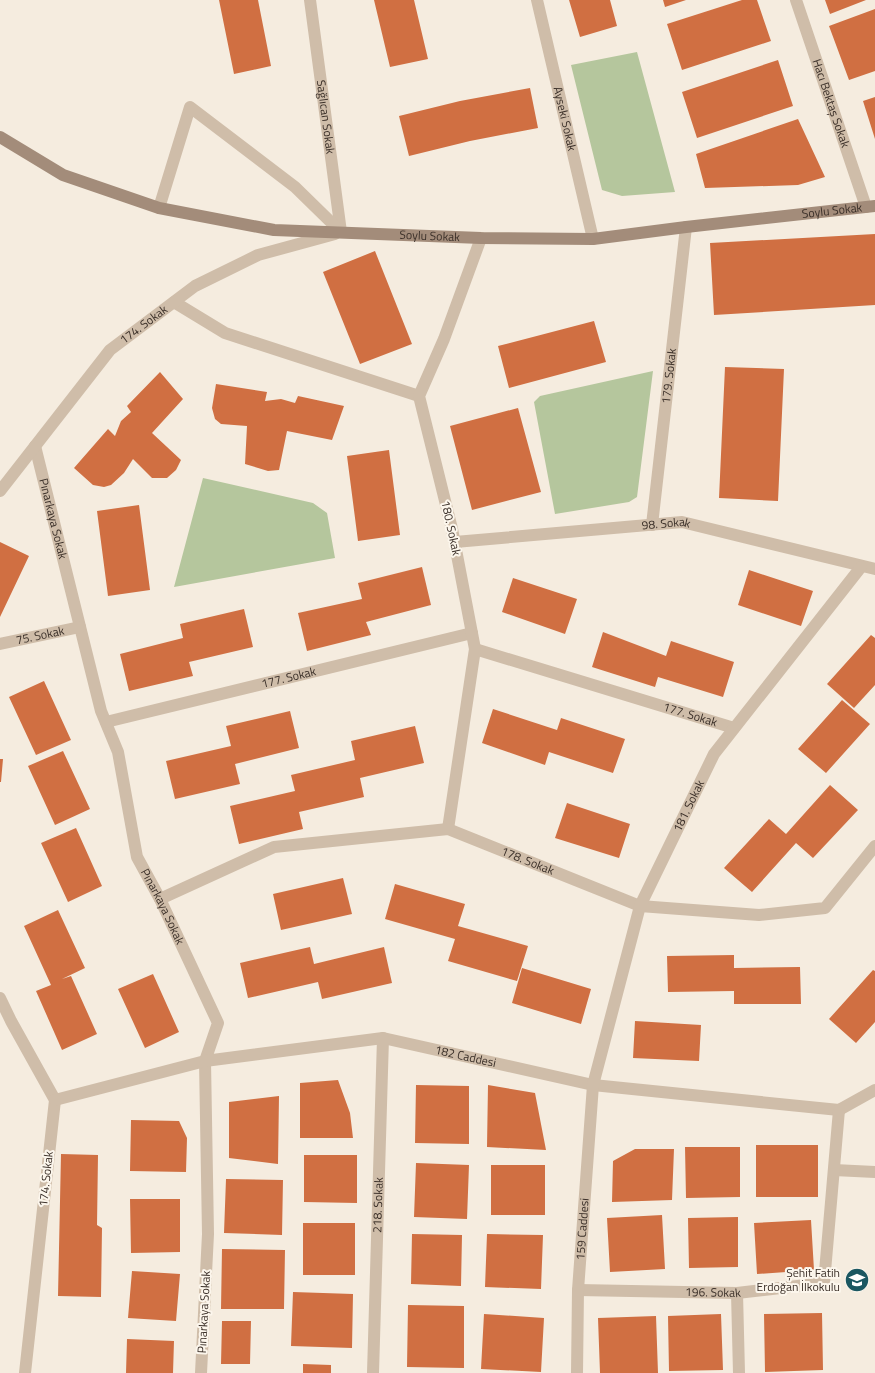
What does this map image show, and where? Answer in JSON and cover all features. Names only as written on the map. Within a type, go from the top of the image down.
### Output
[{"type":"street","name":"Sağlıcan Sokak","points":[[310,0],[342,232]]},
{"type":"street","name":"Ayseki Sokak","points":[[537,0],[593,239]]},
{"type":"street","name":"Hacı Bektaş Sokak","points":[[796,0],[871,206]]},
{"type":"street","points":[[159,208],[190,107],[295,187],[342,232]]},
{"type":"street","name":"Soylu Sokak","points":[[0,137],[63,174],[159,208],[274,230],[481,238],[593,239],[686,226],[871,206]]},
{"type":"street","name":"179. Sokak","points":[[652,525],[686,226]]},
{"type":"street","name":"174. Sokak","points":[[0,491],[110,350],[195,286],[258,255],[342,232]]},
{"type":"street","points":[[174,302],[225,333],[419,396],[444,339],[481,238]]},
{"type":"street","name":"180. Sokak","points":[[419,396],[455,542],[475,649],[448,829]]},
{"type":"street","name":"Pınarkaya Sokak","points":[[34,446],[101,711],[118,752],[137,857],[160,898],[218,1022],[205,1061],[208,1234],[201,1373]]},
{"type":"street","name":"98. Sokak","points":[[455,542],[682,522],[875,569]]},
{"type":"street","name":"181. Sokak","points":[[593,1085],[640,906],[714,754],[861,567]]},
{"type":"street","name":"75. Sokak","points":[[0,644],[80,627]]},
{"type":"street","name":"177. Sokak","points":[[106,722],[472,633]]},
{"type":"street","name":"177. Sokak","points":[[475,649],[734,728]]},
{"type":"street","name":"178. Sokak","points":[[160,898],[274,846],[448,829],[640,906],[759,915],[825,908],[875,846]]},
{"type":"street","points":[[0,998],[10,1021],[55,1100]]},
{"type":"street","name":"182 Caddesi","points":[[55,1100],[205,1061],[383,1038],[593,1085],[839,1110]]},
{"type":"street","name":"218. Sokak","points":[[373,1373],[383,1038]]},
{"type":"street","name":"159 Caddesi","points":[[577,1373],[578,1290],[593,1085]]},
{"type":"street","points":[[839,1110],[875,1090]]},
{"type":"street","name":"174. Sokak","points":[[25,1373],[55,1100]]},
{"type":"street","name":"196. Sokak","points":[[578,1290],[737,1293],[824,1283],[839,1110]]},
{"type":"street","points":[[834,1170],[875,1172]]},
{"type":"street","points":[[737,1293],[739,1373]]},
{"type":"green space","points":[[637,52],[675,192],[622,196],[602,190],[571,65]]},
{"type":"green space","points":[[653,371],[637,497],[629,502],[555,514],[534,402],[540,396]]},
{"type":"green space","points":[[203,478],[313,503],[327,513],[335,558],[174,587]]},
{"type":"building","points":[[219,0],[258,0],[271,66],[234,74]]},
{"type":"building","points":[[374,0],[414,0],[428,59],[390,67]]},
{"type":"building","points":[[569,0],[610,0],[617,26],[580,37]]},
{"type":"building","points":[[663,0],[686,0],[665,7]]},
{"type":"building","points":[[742,0],[757,0],[771,41],[682,70],[667,24]]},
{"type":"building","points":[[825,0],[866,0],[830,14]]},
{"type":"building","points":[[875,9],[875,71],[849,80],[829,26]]},
{"type":"building","points":[[778,60],[793,106],[697,138],[682,92]]},
{"type":"building","points":[[530,88],[538,128],[470,141],[409,156],[399,116],[460,101]]},
{"type":"building","points":[[875,97],[875,139],[863,101]]},
{"type":"building","points":[[798,119],[825,177],[798,185],[705,188],[696,154]]},
{"type":"building","points":[[875,234],[875,305],[714,315],[710,243]]},
{"type":"building","points":[[375,251],[412,344],[360,364],[323,272]]},
{"type":"building","points":[[594,321],[606,362],[509,388],[498,346]]},
{"type":"building","points":[[725,367],[784,369],[778,501],[719,498]]},
{"type":"building","points":[[160,372],[183,399],[152,433],[181,460],[176,470],[167,478],[152,478],[133,459],[124,473],[111,485],[104,487],[93,485],[74,468],[108,429],[115,436],[121,421],[131,412],[127,406]]},
{"type":"building","points":[[216,384],[267,392],[265,401],[281,399],[295,403],[298,396],[344,406],[332,440],[287,431],[279,470],[268,471],[245,464],[247,426],[221,424],[215,419],[212,408]]},
{"type":"building","points":[[518,408],[541,492],[472,510],[450,426]]},
{"type":"building","points":[[389,450],[400,535],[358,541],[347,456]]},
{"type":"building","points":[[139,505],[150,590],[108,596],[97,511]]},
{"type":"building","points":[[0,542],[29,556],[0,617]]},
{"type":"building","points":[[422,567],[431,605],[366,622],[371,635],[307,651],[298,613],[362,599],[358,583]]},
{"type":"building","points":[[749,570],[813,591],[801,626],[738,605]]},
{"type":"building","points":[[513,578],[577,599],[565,634],[502,612]]},
{"type":"building","points":[[244,609],[253,647],[189,662],[193,676],[129,691],[120,654],[183,638],[180,624]]},
{"type":"building","points":[[603,632],[666,656],[671,641],[734,662],[723,697],[658,677],[655,687],[592,667]]},
{"type":"building","points":[[871,635],[875,638],[875,685],[854,708],[827,684]]},
{"type":"building","points":[[44,681],[71,740],[36,755],[9,697]]},
{"type":"building","points":[[842,700],[870,724],[826,773],[798,749]]},
{"type":"building","points":[[493,709],[557,730],[561,718],[625,739],[613,773],[549,752],[545,765],[482,743]]},
{"type":"building","points":[[290,711],[299,748],[235,764],[240,784],[175,799],[166,761],[231,746],[226,726]]},
{"type":"building","points":[[415,726],[424,763],[360,778],[364,797],[299,812],[303,829],[239,844],[230,806],[295,791],[291,775],[355,760],[351,741]]},
{"type":"building","points":[[63,751],[90,809],[55,825],[28,766]]},
{"type":"building","points":[[0,759],[3,759],[1,782],[0,782]]},
{"type":"building","points":[[830,785],[858,810],[813,858],[796,843],[752,892],[724,868],[769,819],[786,834]]},
{"type":"building","points":[[567,803],[630,824],[619,858],[555,838]]},
{"type":"building","points":[[76,828],[102,886],[68,902],[41,843]]},
{"type":"building","points":[[343,878],[352,914],[281,930],[273,894]]},
{"type":"building","points":[[395,884],[465,904],[458,926],[528,946],[517,981],[448,961],[455,939],[385,919]]},
{"type":"building","points":[[58,910],[85,968],[62,979],[71,976],[97,1034],[62,1050],[36,991],[51,985],[24,926]]},
{"type":"building","points":[[310,947],[314,964],[384,947],[392,983],[322,999],[318,982],[248,998],[240,963]]},
{"type":"building","points":[[734,955],[734,968],[800,967],[801,1004],[734,1004],[734,991],[668,992],[667,956]]},
{"type":"building","points":[[522,968],[591,989],[581,1024],[512,1003]]},
{"type":"building","points":[[873,970],[875,971],[875,1022],[856,1043],[829,1019]]},
{"type":"building","points":[[153,974],[179,1032],[145,1048],[118,989]]},
{"type":"building","points":[[635,1021],[701,1025],[699,1061],[633,1058]]},
{"type":"building","points":[[338,1080],[350,1113],[353,1138],[300,1138],[300,1083]]},
{"type":"building","points":[[416,1085],[469,1086],[469,1144],[415,1143]]},
{"type":"building","points":[[488,1085],[535,1093],[546,1150],[487,1147]]},
{"type":"building","points":[[279,1096],[278,1164],[229,1158],[229,1102]]},
{"type":"building","points":[[131,1120],[179,1121],[187,1138],[186,1172],[130,1171]]},
{"type":"building","points":[[756,1145],[818,1145],[818,1197],[756,1197]]},
{"type":"building","points":[[685,1147],[740,1147],[740,1197],[686,1198]]},
{"type":"building","points":[[635,1149],[674,1149],[672,1200],[612,1202],[613,1161]]},
{"type":"building","points":[[61,1154],[98,1155],[97,1225],[102,1228],[101,1297],[58,1296]]},
{"type":"building","points":[[304,1155],[357,1155],[357,1203],[304,1202]]},
{"type":"building","points":[[416,1163],[469,1165],[467,1219],[414,1217]]},
{"type":"building","points":[[491,1165],[545,1165],[545,1215],[491,1215]]},
{"type":"building","points":[[226,1179],[283,1180],[282,1235],[224,1233]]},
{"type":"building","points":[[130,1199],[180,1199],[180,1252],[131,1253]]},
{"type":"building","points":[[662,1215],[665,1269],[610,1272],[607,1218]]},
{"type":"building","points":[[738,1217],[738,1267],[689,1268],[688,1218]]},
{"type":"building","points":[[811,1220],[814,1270],[757,1274],[754,1223]]},
{"type":"building","points":[[303,1223],[355,1223],[355,1275],[303,1275]]},
{"type":"building","points":[[412,1234],[462,1235],[461,1286],[411,1284]]},
{"type":"building","points":[[487,1234],[543,1235],[541,1289],[485,1287]]},
{"type":"building","points":[[222,1249],[285,1250],[284,1309],[221,1309]]},
{"type":"building","points":[[132,1271],[180,1274],[176,1321],[128,1318]]},
{"type":"building","points":[[293,1292],[353,1294],[352,1348],[291,1346]]},
{"type":"building","points":[[408,1305],[464,1306],[464,1368],[407,1367]]},
{"type":"building","points":[[822,1313],[823,1370],[765,1372],[764,1314]]},
{"type":"building","points":[[484,1314],[544,1318],[541,1372],[481,1369]]},
{"type":"building","points":[[721,1314],[723,1370],[669,1371],[668,1316]]},
{"type":"building","points":[[656,1316],[658,1373],[600,1373],[598,1318]]},
{"type":"building","points":[[222,1321],[251,1321],[250,1364],[221,1364]]},
{"type":"building","points":[[127,1339],[174,1341],[173,1373],[126,1373]]},
{"type":"building","points":[[303,1364],[331,1365],[331,1373],[303,1373]]},
{"type":"place","name":"Şehit Fatih Erdoğan İlkokulu","points":[[857,1280]]}]
